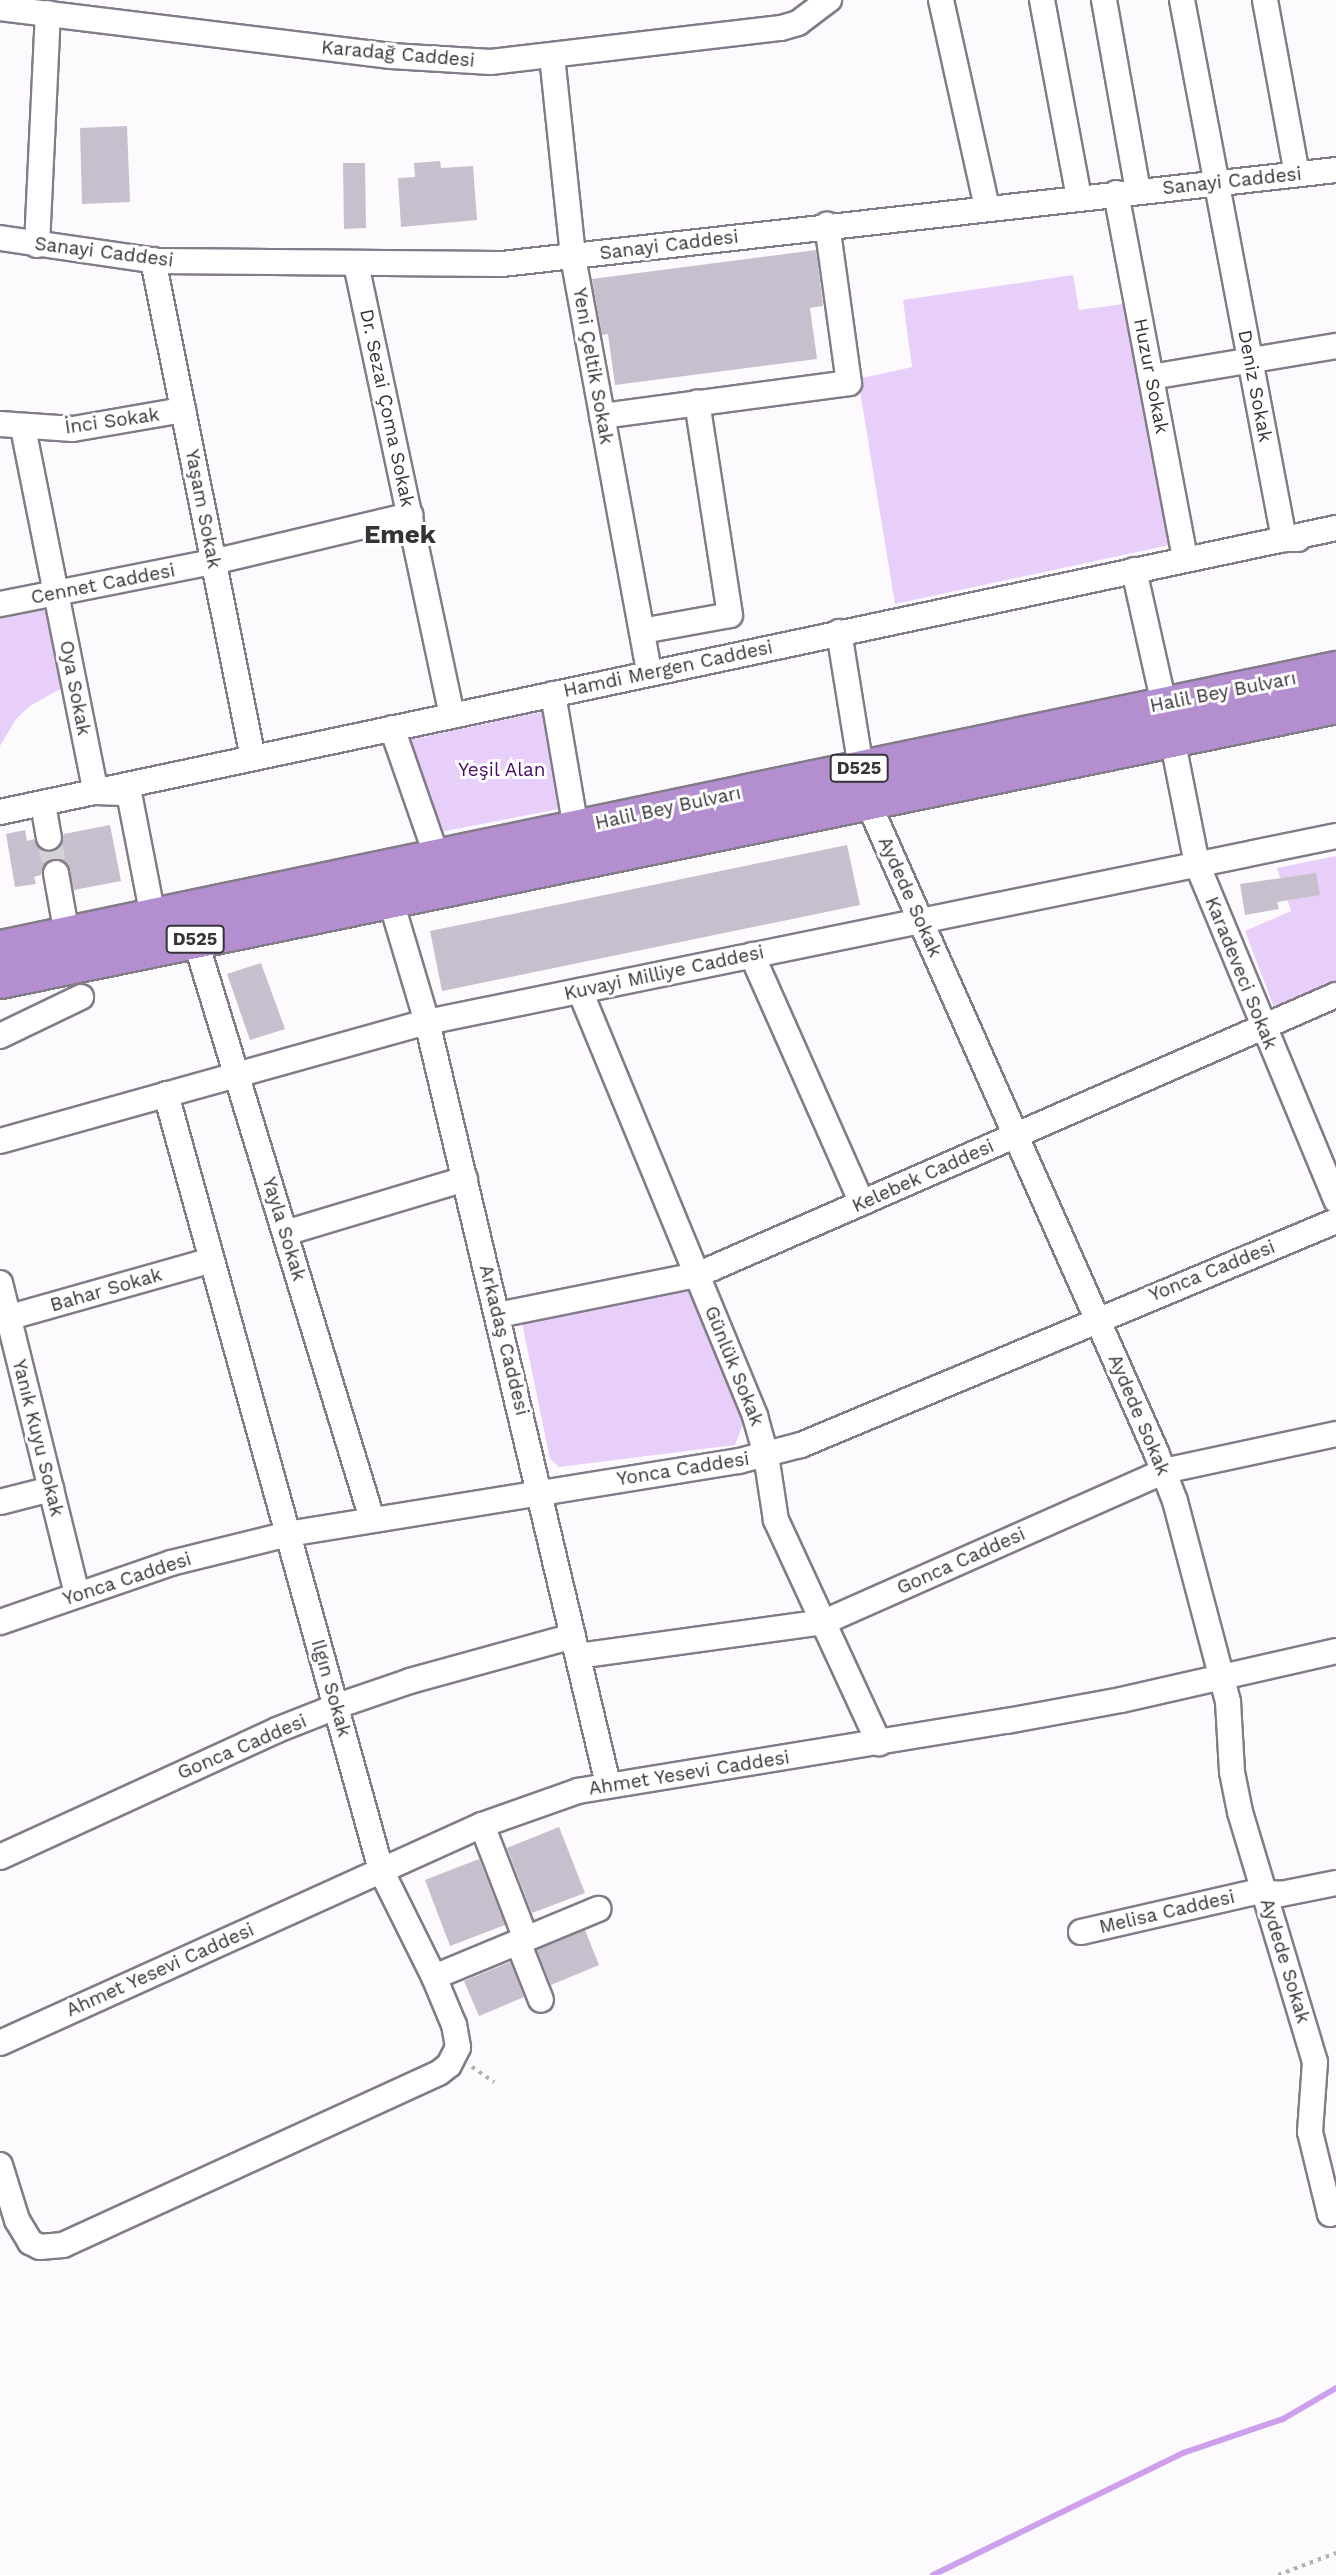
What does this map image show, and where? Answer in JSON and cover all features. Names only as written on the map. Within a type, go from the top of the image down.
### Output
[{"type":"highway","name":"Halil Bey Bulvarı","points":[[0,979],[390,898],[864,784],[1168,721],[1336,670]]},
{"type":"highway","name":"Halil Bey Bulvarı","points":[[1168,721],[1336,704]]},
{"type":"highway","name":"Halil Bey Bulvarı","points":[[0,949],[576,828],[864,784]]},
{"type":"street","name":"Karadağ Caddesi","points":[[0,8],[419,59],[491,61],[781,28],[798,23],[830,0]]},
{"type":"street","points":[[941,0],[987,207]]},
{"type":"street","points":[[1042,0],[1079,197]]},
{"type":"street","name":"Huzur Sokak","points":[[1104,0],[1151,377],[1185,558]]},
{"type":"street","name":"Deniz Sokak","points":[[1182,0],[1284,539]]},
{"type":"street","points":[[1265,0],[1297,174]]},
{"type":"street","points":[[37,245],[48,13]]},
{"type":"street","name":"Yeni Çeltik Sokak","points":[[552,56],[573,257],[649,673]]},
{"type":"street","name":"Sanayi Caddesi","points":[[0,238],[153,260],[502,264],[827,225],[1336,170]]},
{"type":"street","points":[[602,416],[849,383],[827,225]]},
{"type":"street","name":"Yaşam Sokak","points":[[153,260],[253,758]]},
{"type":"street","name":"Dr. Sezai Çoma Sokak","points":[[356,264],[452,716]]},
{"type":"street","points":[[1151,377],[1336,345]]},
{"type":"street","points":[[642,631],[730,614],[697,403]]},
{"type":"street","name":"İnci Sokak","points":[[12,426],[93,427],[183,410]]},
{"type":"street","name":"Oya Sokak","points":[[12,426],[56,593],[96,792]]},
{"type":"street","name":"Cennet Caddesi","points":[[0,604],[214,562],[410,515]]},
{"type":"street","name":"Hamdi Mergen Caddesi","points":[[0,812],[1336,528]]},
{"type":"street","points":[[1284,539],[1336,540]]},
{"type":"street","name":"Karadeveci Sokak","points":[[1134,570],[1197,864],[1336,1199]]},
{"type":"street","name":"Aydede Sokak","points":[[839,632],[864,784],[920,919],[1164,1471],[1222,1678],[1231,1721],[1235,1791],[1315,2062],[1310,2132],[1330,2214],[1336,2212]]},
{"type":"street","points":[[553,694],[576,828]]},
{"type":"street","points":[[392,728],[437,857]]},
{"type":"street","points":[[96,792],[129,793],[153,917]]},
{"type":"street","points":[[43,804],[49,837]]},
{"type":"street","name":"Kuvayi Milliye Caddesi","points":[[0,1141],[427,1022],[1336,836]]},
{"type":"street","points":[[56,873],[67,935]]},
{"type":"street","name":"Arkadaş Caddesi","points":[[390,898],[427,1022],[608,1784]]},
{"type":"street","name":"Yayla Sokak","points":[[195,939],[372,1519]]},
{"type":"street","points":[[752,955],[862,1203]]},
{"type":"street","name":"Günlük Sokak","points":[[580,990],[755,1416],[766,1455],[776,1520],[879,1743]]},
{"type":"street","name":"Kelebek Caddesi","points":[[498,1315],[697,1275],[1336,995]]},
{"type":"street","points":[[0,1037],[81,997]]},
{"type":"street","name":"Ilgın Sokak","points":[[166,1094],[381,1870],[434,1977],[457,2036],[455,2057]]},
{"type":"street","points":[[285,1233],[465,1179]]},
{"type":"street","name":"Yonca Caddesi","points":[[0,1622],[171,1563],[288,1534],[766,1455],[841,1430],[1098,1319],[1336,1221]]},
{"type":"street","name":"Bahar Sokak","points":[[4,1319],[212,1260]]},
{"type":"street","name":"Yanık Kuyu Sokak","points":[[0,1283],[4,1319],[51,1489],[76,1594]]},
{"type":"street","name":"Gonca Caddesi","points":[[0,1857],[277,1730],[410,1681],[576,1646],[824,1622],[1164,1471],[1336,1434]]},
{"type":"street","points":[[0,1502],[51,1489]]},
{"type":"street","name":"Ahmet Yesevi Caddesi","points":[[0,2042],[482,1825],[578,1791],[1108,1703],[1336,1651]]},
{"type":"street","points":[[482,1825],[541,2000]]},
{"type":"street","name":"Melisa Caddesi","points":[[1081,1932],[1255,1892],[1281,1895],[1336,1883]]},
{"type":"street","points":[[434,1977],[598,1909]]},
{"type":"street","points":[[0,2165],[23,2232],[40,2247],[63,2245],[439,2073],[455,2057]]},
{"type":"path","points":[[455,2057],[494,2082]]},
{"type":"path","points":[[1278,2575],[1336,2553]]},
{"type":"green space","points":[[1073,275],[1079,310],[1124,304],[1170,545],[895,604],[858,379],[912,367],[903,300]]},
{"type":"green space","points":[[49,608],[64,687],[30,706],[16,719],[0,746],[0,617]]},
{"type":"green space","name":"Yeşil Alan","points":[[546,711],[564,808],[440,832],[409,740]]},
{"type":"green space","points":[[1336,856],[1336,983],[1275,1010],[1245,931],[1291,911],[1277,868]]},
{"type":"green space","points":[[688,1284],[743,1424],[735,1445],[559,1467],[550,1459],[521,1318]]},
{"type":"building","points":[[127,126],[130,202],[82,204],[80,128]]},
{"type":"building","points":[[440,161],[441,168],[473,166],[477,220],[401,227],[398,178],[415,177],[414,163]]},
{"type":"building","points":[[343,163],[365,163],[366,228],[344,229]]},
{"type":"building","points":[[816,250],[823,306],[810,308],[817,359],[615,385],[608,334],[602,335],[592,279]]},
{"type":"building","points":[[110,825],[121,881],[74,890],[68,864],[54,858],[46,862],[41,875],[34,877],[36,884],[15,887],[6,834],[25,830],[27,841],[34,839],[38,847],[51,852],[59,848],[64,834]]},
{"type":"building","points":[[847,845],[860,905],[442,991],[430,931]]},
{"type":"building","points":[[1316,873],[1320,895],[1277,902],[1279,909],[1245,915],[1240,884]]},
{"type":"building","points":[[261,963],[285,1029],[250,1040],[227,974]]},
{"type":"building","points":[[559,1827],[585,1893],[532,1913],[507,1848]]},
{"type":"building","points":[[479,1859],[505,1925],[450,1946],[425,1880]]},
{"type":"building","points":[[585,1930],[599,1965],[551,1985],[537,1950]]},
{"type":"building","points":[[510,1962],[524,1997],[479,2016],[464,1981]]},
{"type":"waterway","points":[[933,2575],[1183,2453],[1283,2419],[1336,2388]]},
{"type":"tunnel","points":[[49,837],[56,873]]},
{"type":"district","name":"Emek","points":[[400,535]]}]
